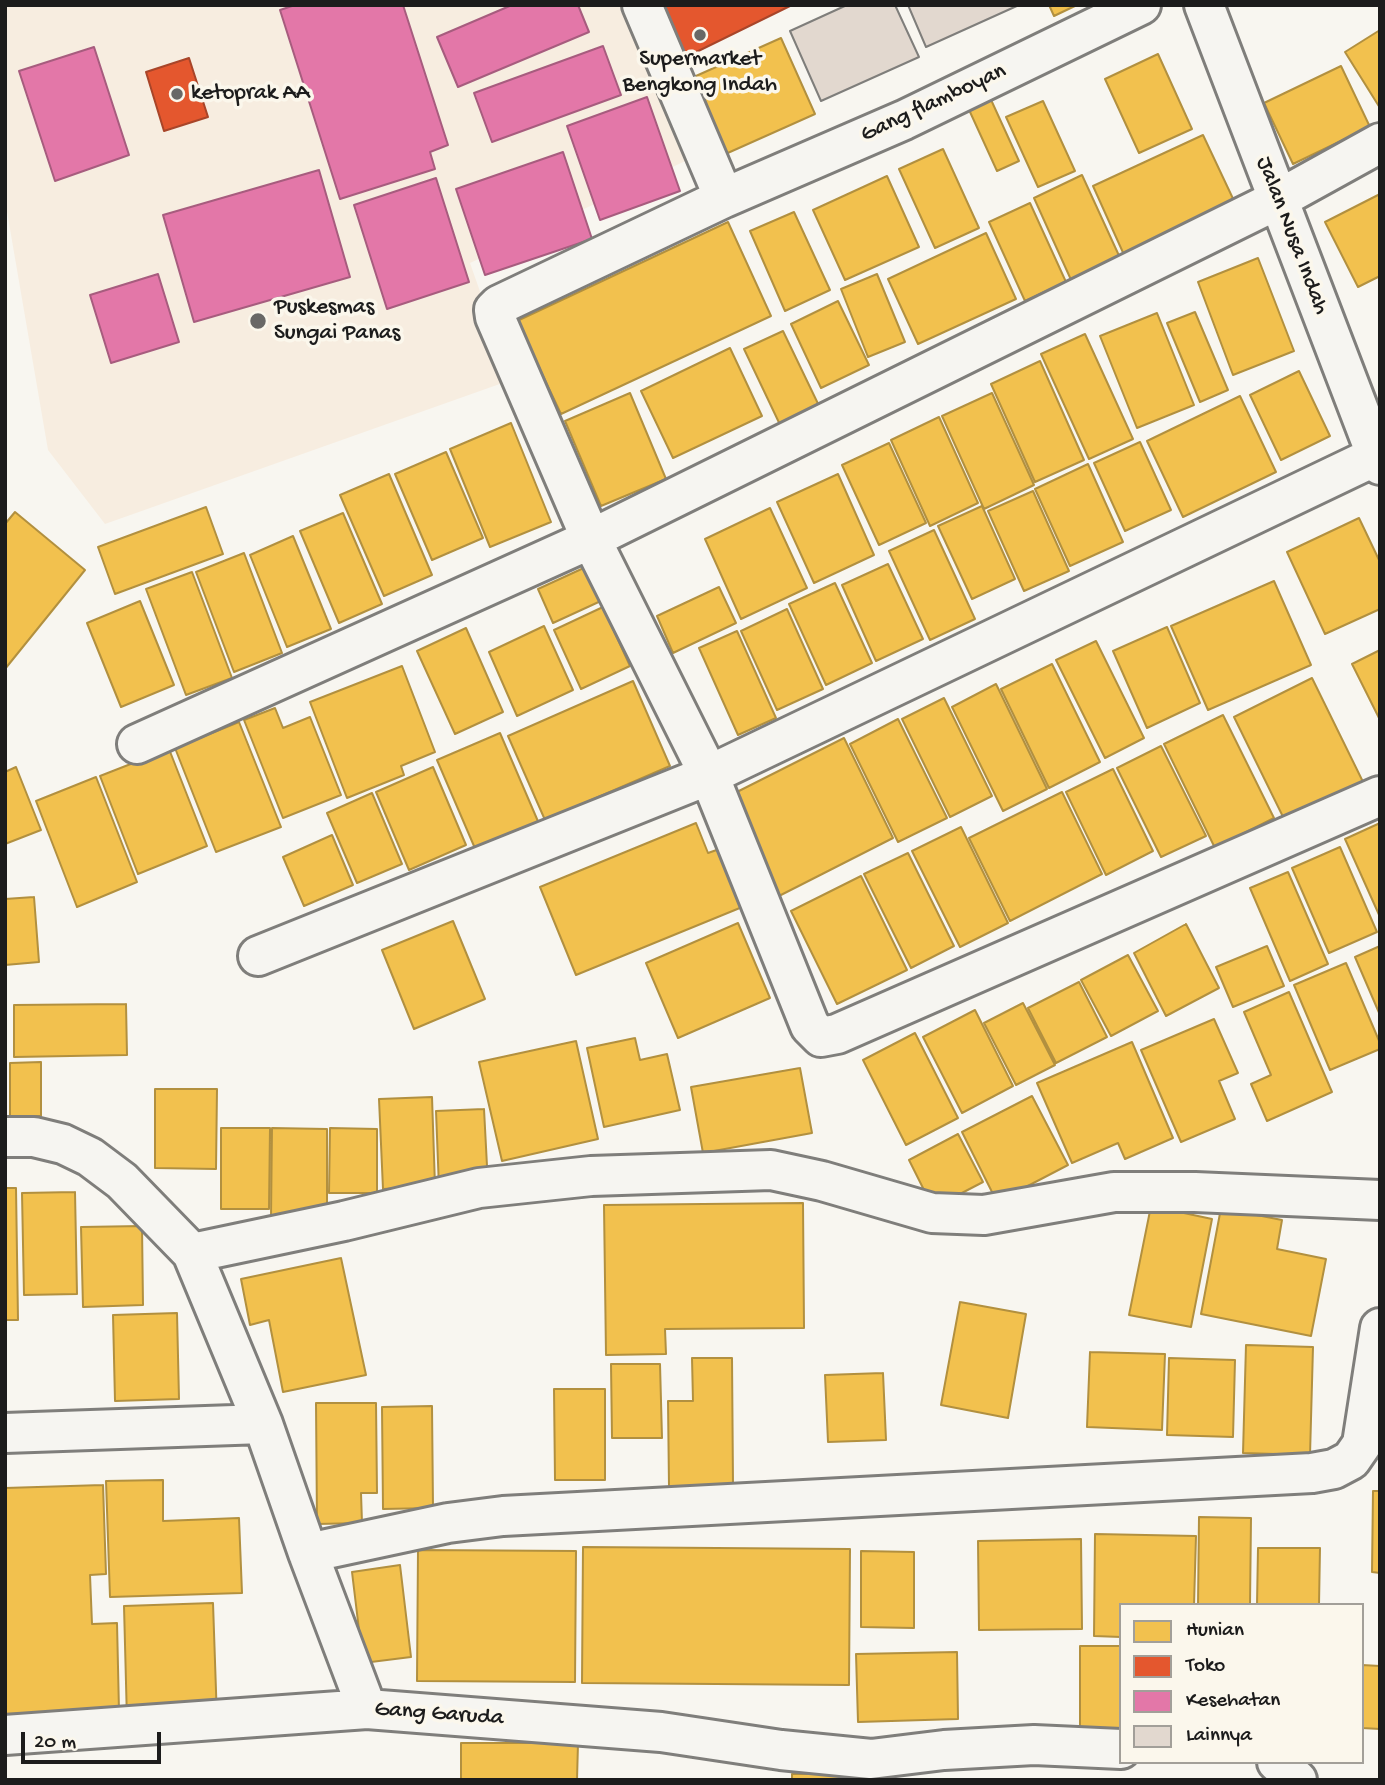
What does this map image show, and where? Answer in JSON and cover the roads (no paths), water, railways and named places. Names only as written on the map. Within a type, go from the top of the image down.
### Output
[{"type":"street","points":[[642,5],[724,198]]},
{"type":"street","name":"Gang flamboyan","points":[[591,539],[495,317],[494,310],[499,305],[724,198],[904,120],[1140,5]]},
{"type":"street","name":"Jalan Nusa Indah","points":[[1204,5],[1378,459]]},
{"type":"street","points":[[137,744],[591,539],[1277,200],[1380,143]]},
{"type":"street","points":[[258,956],[709,775],[1378,459]]},
{"type":"street","points":[[591,539],[709,775],[810,1026],[821,1037],[837,1034],[1380,796]]},
{"type":"street","points":[[5,1137],[34,1137],[64,1144],[90,1157],[122,1181],[192,1254],[263,1423],[308,1553],[367,1709]]},
{"type":"street","points":[[192,1254],[479,1188],[591,1176],[771,1170],[822,1181],[932,1213],[984,1215],[1114,1192],[1195,1192],[1380,1200]]},
{"type":"street","points":[[308,1553],[448,1523],[503,1516],[1312,1473],[1334,1469],[1351,1460],[1362,1444],[1374,1405],[1380,1328]]},
{"type":"street","points":[[5,1433],[263,1423]]},
{"type":"street","name":"Gang Garuda","points":[[5,1735],[367,1709],[662,1732],[781,1750],[872,1770],[944,1750],[1034,1745],[1119,1749]]},
{"type":"street","points":[[1279,1764],[1297,1780]]},
{"type":"place","name":"Supermarket Bengkong Indah","points":[[700,35]]},
{"type":"place","name":"ketoprak AA","points":[[177,94]]},
{"type":"place","name":"Puskesmas Sungai Panas","points":[[258,321]]}]
